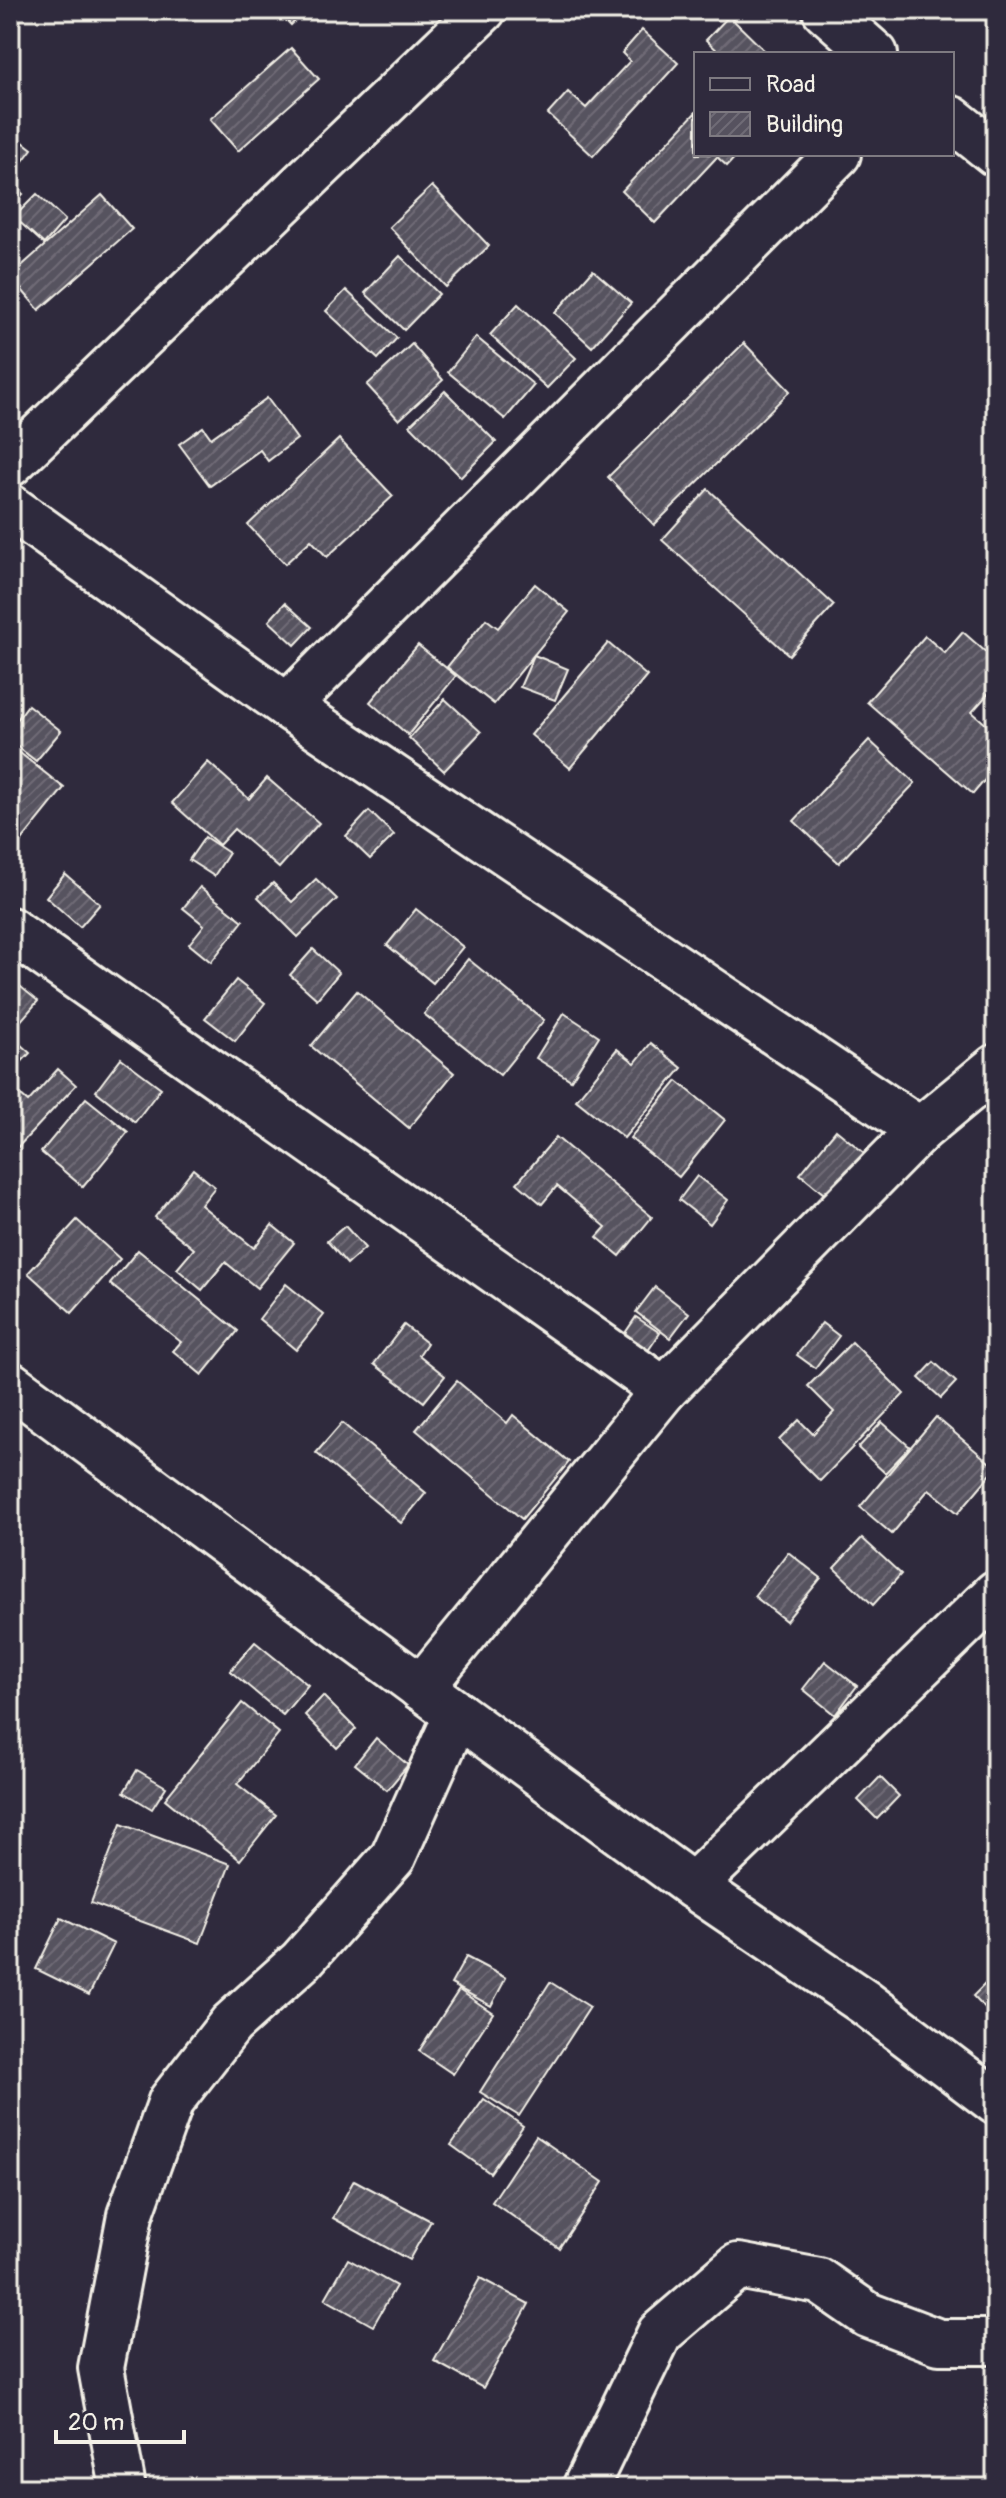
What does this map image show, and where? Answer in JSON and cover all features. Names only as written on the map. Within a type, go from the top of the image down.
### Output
[{"type":"street","points":[[10,464],[483,10]]},
{"type":"street","points":[[825,10],[873,52]]},
{"type":"street","points":[[954,121],[996,154]]},
{"type":"street","points":[[287,706],[836,156]]},
{"type":"street","points":[[10,507],[287,706],[920,1130]]},
{"type":"street","points":[[10,930],[664,1390]]},
{"type":"street","points":[[421,1688],[664,1390],[920,1130],[996,1067]]},
{"type":"street","points":[[10,1384],[421,1688],[693,1886],[864,2002],[996,2102]]},
{"type":"street","points":[[693,1886],[996,1593]]},
{"type":"street","points":[[123,2488],[101,2368],[130,2215],[171,2101],[231,2024],[301,1961],[393,1857],[457,1714]]},
{"type":"street","points":[[585,2488],[660,2333],[738,2266],[819,2281],[868,2315],[939,2342],[996,2342]]},
{"type":"building","points":[[276,10],[306,10],[291,25]]},
{"type":"building","points":[[729,16],[766,52],[719,52],[706,40]]},
{"type":"building","points":[[642,30],[678,63],[593,156],[548,114],[568,92],[586,108],[630,61],[622,53]]},
{"type":"building","points":[[291,48],[319,79],[238,151],[210,119]]},
{"type":"building","points":[[694,114],[694,156],[736,156],[727,166],[717,157],[655,223],[622,191]]},
{"type":"building","points":[[10,132],[32,149],[10,178]]},
{"type":"building","points":[[10,182],[23,194],[10,207]]},
{"type":"building","points":[[432,186],[489,246],[446,287],[389,227]]},
{"type":"building","points":[[37,194],[65,220],[44,244],[14,217]]},
{"type":"building","points":[[102,195],[132,229],[39,310],[10,276]]},
{"type":"building","points":[[400,256],[439,294],[404,330],[365,293]]},
{"type":"building","points":[[593,270],[631,303],[592,347],[555,313]]},
{"type":"building","points":[[346,290],[397,338],[378,359],[326,311]]},
{"type":"building","points":[[518,304],[576,358],[547,388],[490,335]]},
{"type":"building","points":[[476,337],[534,385],[505,419],[448,372]]},
{"type":"building","points":[[744,343],[790,391],[654,525],[608,477]]},
{"type":"building","points":[[412,344],[443,380],[399,420],[367,385]]},
{"type":"building","points":[[445,391],[496,442],[461,477],[410,425]]},
{"type":"building","points":[[267,398],[297,439],[268,461],[260,450],[210,486],[179,444],[203,427],[211,438]]},
{"type":"building","points":[[339,439],[393,496],[327,557],[311,540],[285,564],[248,525]]},
{"type":"building","points":[[708,489],[834,605],[789,655],[662,540]]},
{"type":"building","points":[[535,584],[569,612],[494,704],[447,667],[486,619],[498,628]]},
{"type":"building","points":[[285,603],[312,627],[295,645],[269,621]]},
{"type":"building","points":[[963,632],[996,661],[996,685],[972,712],[996,733],[996,767],[973,794],[867,702],[925,636],[945,653]]},
{"type":"building","points":[[608,643],[647,676],[570,768],[531,735]]},
{"type":"building","points":[[418,645],[456,676],[408,735],[370,702]]},
{"type":"building","points":[[534,655],[568,669],[555,700],[520,687]]},
{"type":"building","points":[[445,699],[481,732],[444,771],[409,738]]},
{"type":"building","points":[[28,705],[61,731],[36,761],[10,741],[10,729]]},
{"type":"building","points":[[869,740],[915,783],[839,863],[794,821]]},
{"type":"building","points":[[10,745],[64,788],[18,845],[10,839]]},
{"type":"building","points":[[208,762],[249,799],[267,778],[319,823],[279,868],[234,829],[219,845],[172,803]]},
{"type":"building","points":[[369,811],[394,835],[370,859],[346,836]]},
{"type":"building","points":[[205,837],[229,853],[214,876],[189,860]]},
{"type":"building","points":[[65,874],[100,904],[80,927],[46,897]]},
{"type":"building","points":[[316,879],[337,899],[298,937],[258,897],[273,883],[292,902]]},
{"type":"building","points":[[200,887],[243,921],[211,962],[189,944],[204,925],[183,908]]},
{"type":"building","points":[[416,909],[463,947],[433,983],[387,945]]},
{"type":"building","points":[[313,949],[339,973],[317,999],[290,975]]},
{"type":"building","points":[[468,959],[544,1020],[500,1075],[424,1014]]},
{"type":"building","points":[[10,978],[38,1001],[19,1023],[10,1016]]},
{"type":"building","points":[[236,980],[265,1003],[235,1041],[205,1018]]},
{"type":"building","points":[[357,991],[454,1073],[409,1128],[311,1046]]},
{"type":"building","points":[[564,1013],[599,1036],[571,1080],[536,1058]]},
{"type":"building","points":[[10,1035],[30,1053],[10,1074]]},
{"type":"building","points":[[651,1043],[682,1068],[624,1138],[576,1100],[617,1049],[635,1063]]},
{"type":"building","points":[[121,1058],[161,1088],[135,1122],[96,1091]]},
{"type":"building","points":[[58,1069],[76,1085],[18,1147],[10,1140],[10,1086],[28,1102]]},
{"type":"building","points":[[677,1081],[725,1120],[679,1177],[630,1138]]},
{"type":"building","points":[[86,1098],[128,1132],[83,1187],[41,1152]]},
{"type":"building","points":[[836,1130],[884,1169],[847,1213],[800,1174]]},
{"type":"building","points":[[556,1137],[652,1217],[620,1256],[597,1237],[606,1227],[557,1186],[542,1204],[517,1183]]},
{"type":"building","points":[[193,1169],[215,1187],[201,1205],[254,1248],[272,1225],[294,1243],[257,1288],[225,1262],[202,1290],[177,1269],[194,1249],[155,1217]]},
{"type":"building","points":[[697,1176],[728,1200],[710,1224],[679,1200]]},
{"type":"building","points":[[77,1220],[120,1259],[72,1313],[28,1273]]},
{"type":"building","points":[[345,1226],[365,1248],[347,1264],[327,1241]]},
{"type":"building","points":[[138,1250],[238,1331],[202,1375],[173,1351],[181,1342],[110,1284]]},
{"type":"building","points":[[286,1284],[324,1315],[296,1350],[259,1319]]},
{"type":"building","points":[[655,1287],[689,1313],[670,1338],[636,1312]]},
{"type":"building","points":[[636,1317],[660,1333],[643,1358],[619,1342]]},
{"type":"building","points":[[822,1323],[839,1336],[815,1368],[797,1355]]},
{"type":"building","points":[[404,1325],[427,1343],[419,1355],[445,1376],[424,1402],[374,1364]]},
{"type":"building","points":[[852,1342],[904,1394],[820,1481],[779,1440],[799,1420],[813,1434],[834,1412],[808,1386]]},
{"type":"building","points":[[934,1362],[956,1382],[941,1398],[919,1378]]},
{"type":"building","points":[[457,1381],[507,1423],[513,1415],[569,1462],[522,1519],[416,1430]]},
{"type":"building","points":[[936,1417],[996,1468],[958,1513],[929,1489],[892,1534],[860,1507]]},
{"type":"building","points":[[882,1422],[910,1447],[885,1473],[858,1448]]},
{"type":"building","points":[[342,1423],[426,1493],[401,1523],[316,1453]]},
{"type":"building","points":[[862,1538],[901,1574],[873,1605],[834,1568]]},
{"type":"building","points":[[788,1552],[821,1578],[786,1621],[754,1596]]},
{"type":"building","points":[[255,1642],[308,1685],[283,1715],[230,1671]]},
{"type":"building","points":[[825,1661],[857,1686],[835,1715],[803,1689]]},
{"type":"building","points":[[323,1696],[356,1729],[337,1748],[305,1715]]},
{"type":"building","points":[[242,1703],[279,1733],[237,1784],[276,1815],[240,1860],[165,1799]]},
{"type":"building","points":[[376,1738],[408,1765],[387,1790],[355,1764]]},
{"type":"building","points":[[137,1770],[166,1787],[152,1809],[124,1792]]},
{"type":"building","points":[[880,1777],[899,1796],[877,1819],[858,1800]]},
{"type":"building","points":[[121,1824],[230,1864],[200,1943],[91,1903]]},
{"type":"building","points":[[61,1918],[114,1944],[89,1995],[36,1969]]},
{"type":"building","points":[[466,1957],[506,1978],[491,2006],[451,1984]]},
{"type":"building","points":[[996,1973],[996,2020],[973,1996]]},
{"type":"building","points":[[550,1982],[590,2007],[519,2116],[480,2092]]},
{"type":"building","points":[[459,1990],[493,2013],[453,2074],[419,2051]]},
{"type":"building","points":[[484,2099],[523,2126],[490,2173],[451,2145]]},
{"type":"building","points":[[536,2136],[603,2182],[559,2248],[492,2202]]},
{"type":"building","points":[[354,2180],[431,2221],[409,2260],[333,2218]]},
{"type":"building","points":[[348,2259],[396,2286],[373,2326],[325,2299]]},
{"type":"building","points":[[480,2278],[529,2304],[483,2388],[434,2361]]}]
